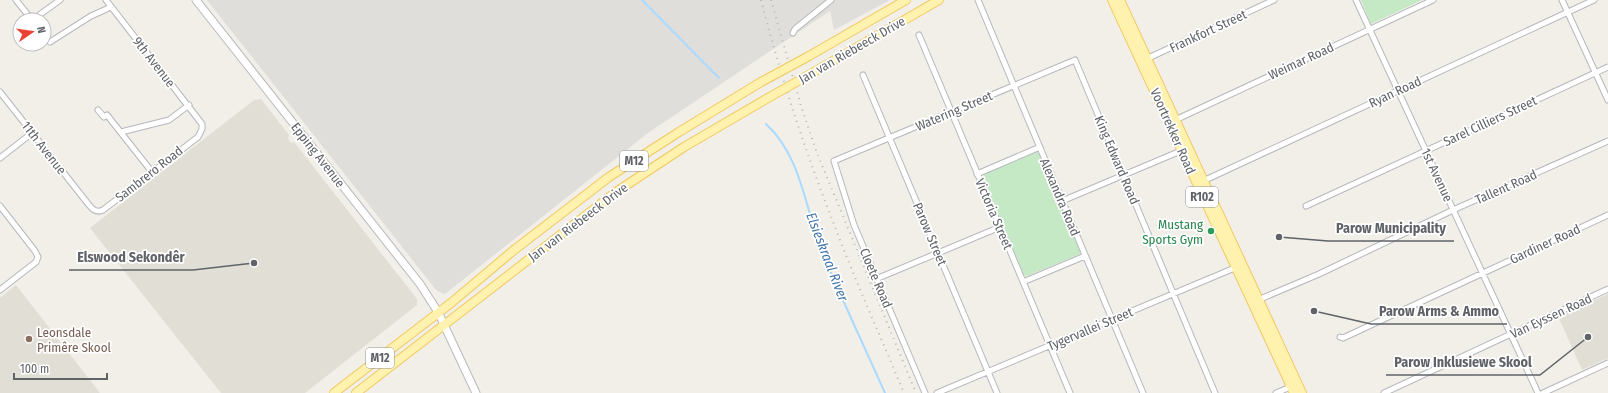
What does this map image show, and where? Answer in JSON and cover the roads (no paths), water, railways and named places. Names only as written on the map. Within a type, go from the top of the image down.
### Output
[{"type":"main road","name":"Jan van Riebeeck Drive","points":[[334,393],[438,312],[514,250],[609,177],[761,82],[906,0]]},
{"type":"main road","name":"Jan van Riebeeck Drive","points":[[356,393],[616,192],[684,147],[939,0]]},
{"type":"main road","name":"Voortrekker Road","points":[[1112,0],[1144,60]]},
{"type":"main road","name":"Voortrekker Road","points":[[1120,0],[1144,60],[1294,388],[1302,393]]},
{"type":"street","points":[[16,0],[28,15],[35,18],[60,0]]},
{"type":"street","name":"9th Avenue","points":[[106,0],[189,105],[202,124]]},
{"type":"street","name":"Epping Avenue","points":[[196,0],[420,284],[438,312],[476,393]]},
{"type":"street","points":[[793,33],[795,29],[831,0]]},
{"type":"street","name":"Alexandra Road","points":[[978,0],[1143,393]]},
{"type":"street","name":"Frankfort Street","points":[[1144,60],[1274,0]]},
{"type":"street","name":"1st Avenue","points":[[1356,0],[1538,393]]},
{"type":"street","name":"Weimar Road","points":[[1172,121],[1433,0]]},
{"type":"street","points":[[1562,0],[1608,100]]},
{"type":"street","name":"Ryan Road","points":[[1200,183],[1594,0]]},
{"type":"street","points":[[52,41],[90,16],[111,6]]},
{"type":"street","name":"Victoria Street","points":[[918,34],[1070,393]]},
{"type":"street","name":"Watering Street","points":[[834,161],[1075,60]]},
{"type":"street","name":"King Edward Road","points":[[1075,60],[1215,393]]},
{"type":"street","name":"Sarel Cilliers Street","points":[[1306,206],[1608,67]]},
{"type":"street","name":"Parow Street","points":[[863,75],[997,393]]},
{"type":"street","name":"11th Avenue","points":[[0,92],[89,205]]},
{"type":"street","points":[[121,132],[169,120],[189,105]]},
{"type":"street","points":[[98,110],[104,118],[107,115],[152,172]]},
{"type":"street","name":"Sambrero Road","points":[[89,205],[98,212],[103,210],[198,137],[202,129],[202,124]]},
{"type":"street","points":[[0,158],[32,133]]},
{"type":"street","name":"Tallent Road","points":[[1255,302],[1608,141]]},
{"type":"street","points":[[978,174],[1040,147]]},
{"type":"street","points":[[1062,201],[1185,149]]},
{"type":"street","name":"Cloete Road","points":[[834,161],[854,225],[925,393]]},
{"type":"street","points":[[0,206],[37,255],[36,262],[0,290]]},
{"type":"street","name":"Gardiner Road","points":[[1340,337],[1343,338],[1608,215]]},
{"type":"street","points":[[876,279],[1000,227]]},
{"type":"street","points":[[1023,282],[1085,256]]},
{"type":"street","name":"Tygervallei Street","points":[[937,393],[1239,266]]},
{"type":"street","name":"Van Eyssen Road","points":[[1384,393],[1608,289]]},
{"type":"street","points":[[1543,393],[1608,363]]},
{"type":"street","points":[[1276,393],[1294,388]]},
{"type":"waterway","name":"Elsieskraal River","points":[[642,0],[719,78]]},
{"type":"waterway","name":"Elsieskraal River","points":[[766,124],[778,138],[796,169],[824,256],[885,393]]},
{"type":"railway","points":[[761,0],[784,83],[812,165],[849,263],[904,393]]},
{"type":"railway","points":[[771,0],[801,106],[817,153],[916,393]]},
{"type":"place","name":"Mustang Sports Gym","points":[[1211,231]]},
{"type":"place","name":"Parow Municipality","points":[[1279,237]]},
{"type":"place","name":"Elswood Sekondêr","points":[[254,263]]},
{"type":"place","name":"Parow Arms & Ammo","points":[[1314,311]]},
{"type":"place","name":"Parow Inklusiewe Skool","points":[[1588,337]]},
{"type":"place","name":"Leonsdale Primêre Skool","points":[[29,339]]}]
